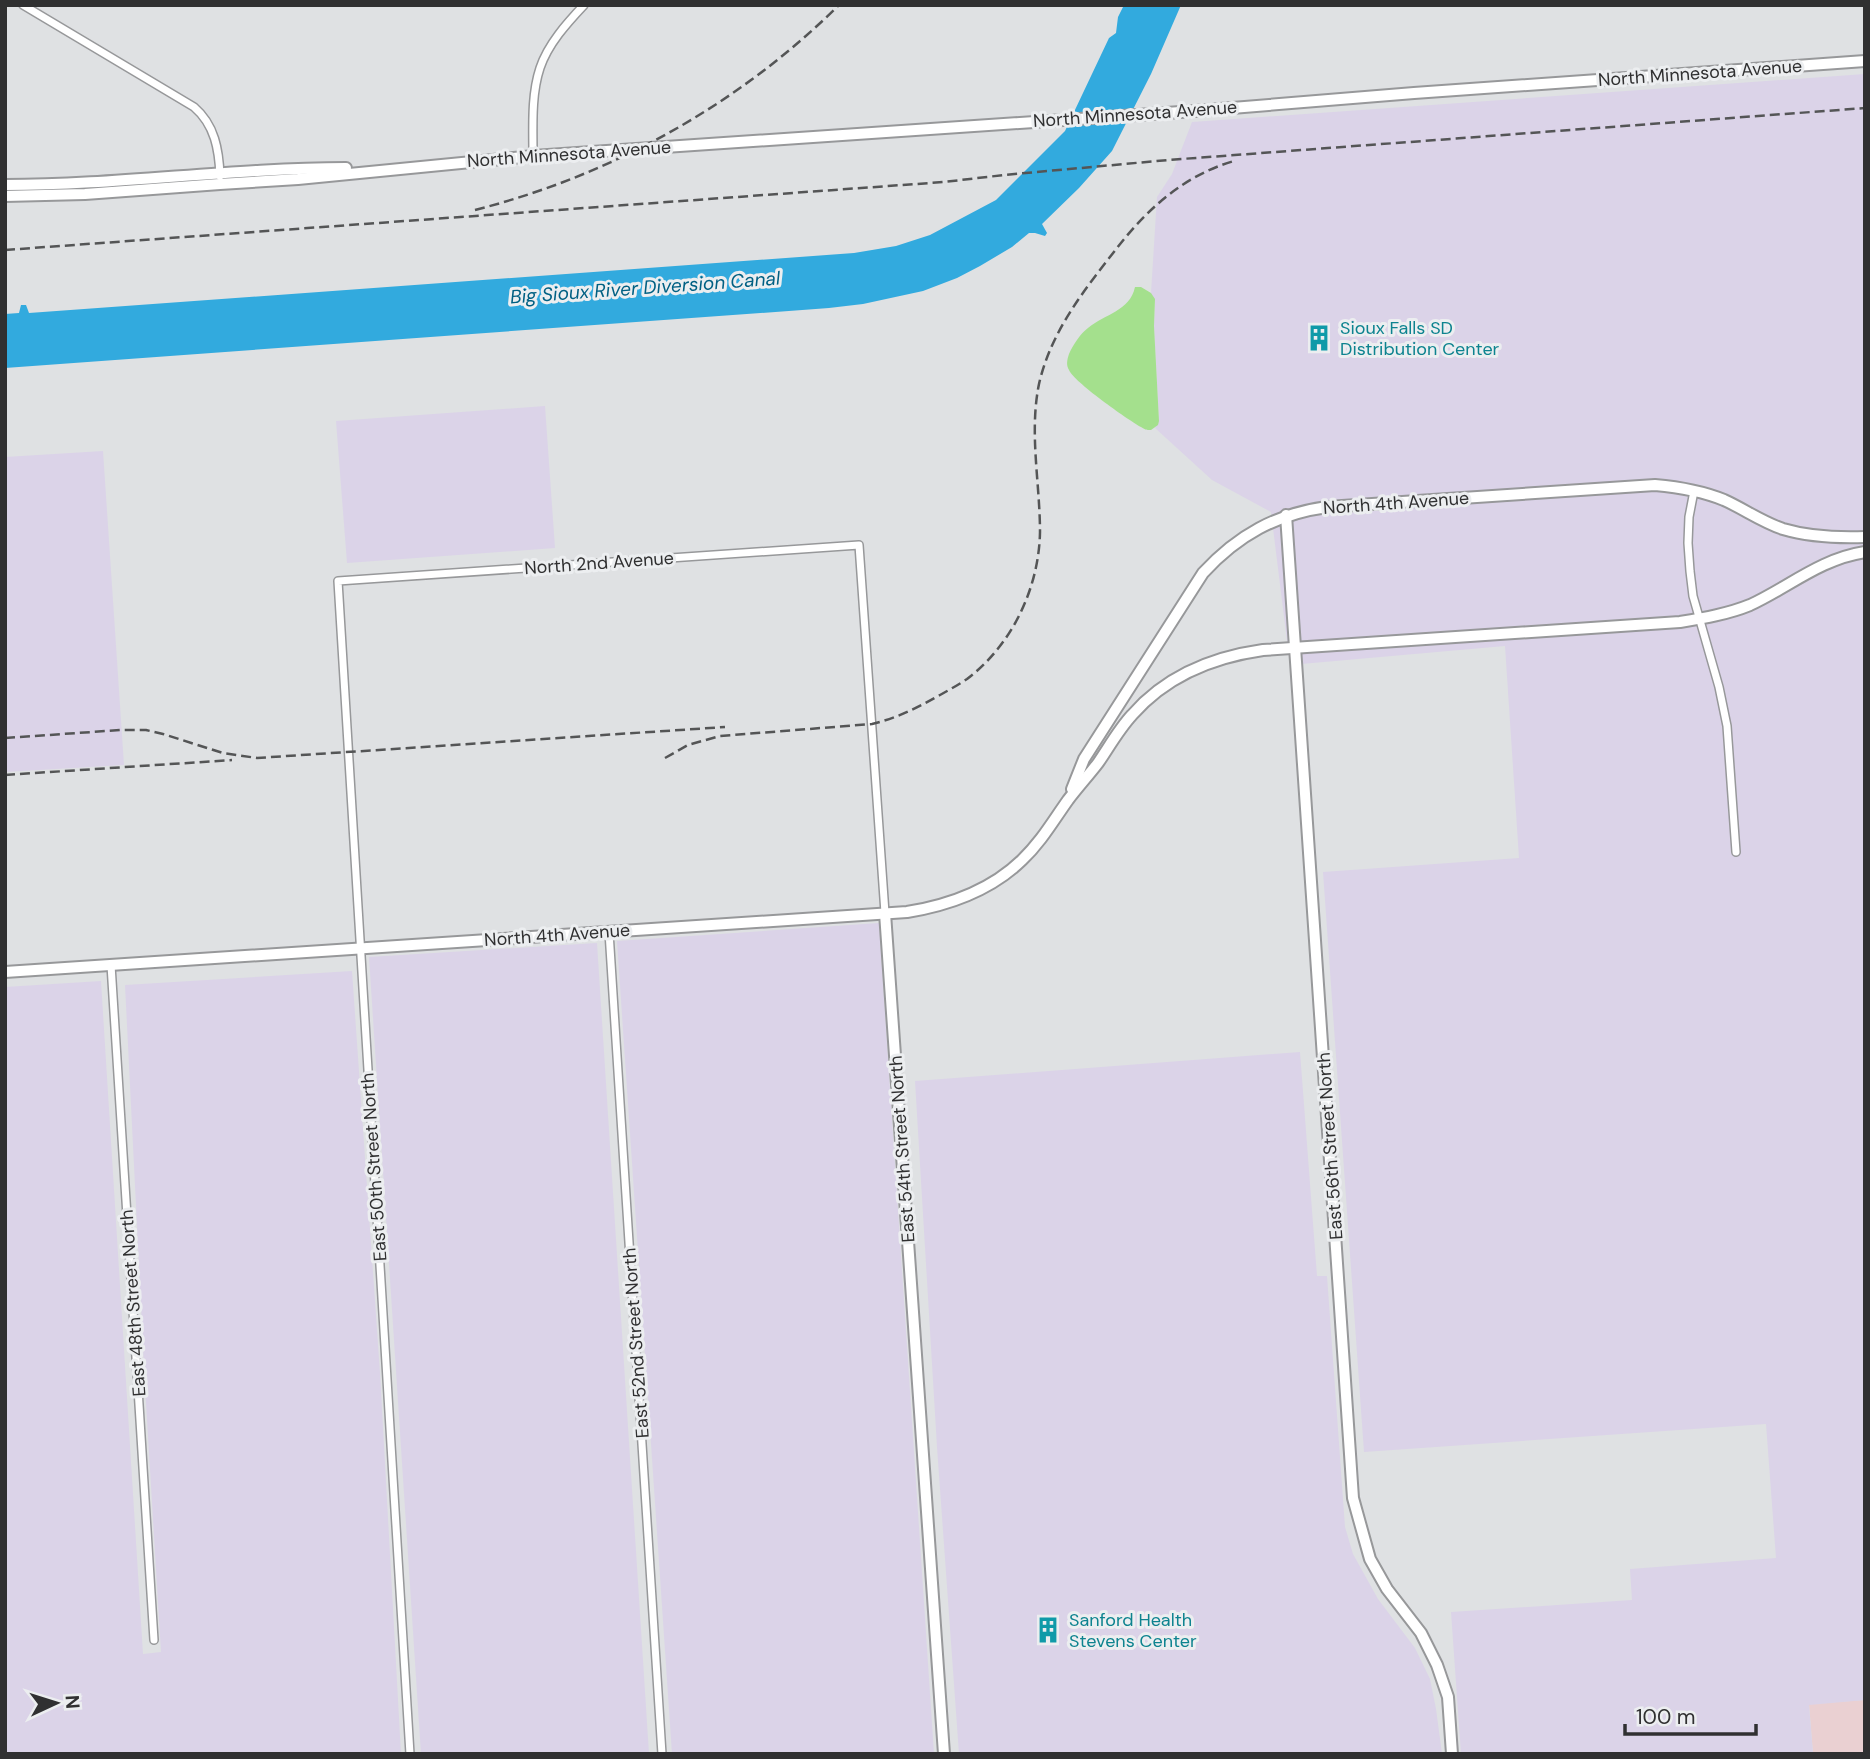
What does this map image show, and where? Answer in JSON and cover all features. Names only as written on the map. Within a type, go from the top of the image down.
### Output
[{"type":"street","points":[[23,5],[201,113],[215,137],[220,179]]},
{"type":"street","points":[[533,156],[535,93],[541,66],[556,38],[584,5]]},
{"type":"street","name":"North Minnesota Avenue","points":[[5,185],[298,178],[533,156],[1865,61]]},
{"type":"street","name":"North Minnesota Avenue","points":[[5,196],[85,194],[220,179]]},
{"type":"street","name":"North 4th Avenue","points":[[1067,802],[1084,759],[1203,573],[1241,539],[1286,515],[1327,507],[1633,485],[1677,486],[1725,501],[1765,522],[1783,528],[1814,536],[1865,537]]},
{"type":"street","points":[[1694,491],[1688,543],[1693,596],[1719,687],[1727,726],[1736,852]]},
{"type":"street","name":"East 56th Street North","points":[[1286,515],[1353,1498],[1370,1559],[1387,1589],[1421,1633],[1437,1665],[1448,1697],[1452,1754]]},
{"type":"street","name":"North 2nd Avenue","points":[[338,581],[859,545]]},
{"type":"street","name":"East 54th Street North","points":[[859,545],[944,1754]]},
{"type":"street","name":"North 4th Avenue","points":[[5,972],[885,913],[933,907],[990,884],[1022,860],[1042,837],[1132,714],[1163,686],[1195,668],[1227,656],[1263,650],[1699,619],[1749,605],[1817,567],[1865,552]]},
{"type":"street","name":"East 50th Street North","points":[[338,581],[410,1754]]},
{"type":"street","name":"East 52nd Street North","points":[[609,932],[662,1754]]},
{"type":"street","name":"East 48th Street North","points":[[111,965],[154,1640]]},
{"type":"shaded area","points":[[1865,74],[1865,1700],[1809,1705],[1813,1754],[1461,1754],[1451,1612],[1632,1600],[1630,1569],[1776,1558],[1766,1424],[1364,1452],[1323,872],[1519,858],[1505,646],[1290,665],[1271,512],[1212,480],[1155,428],[1159,421],[1155,303],[1151,293],[1157,197],[1172,174],[1192,122]]},
{"type":"shaded area","points":[[545,406],[555,548],[347,563],[336,421]]},
{"type":"shaded area","points":[[103,451],[124,765],[5,772],[5,457]]},
{"type":"shaded area","points":[[879,923],[934,1754],[672,1754],[617,941]]},
{"type":"shaded area","points":[[597,943],[649,1754],[421,1754],[369,957]]},
{"type":"shaded area","points":[[352,971],[380,1373],[401,1754],[5,1754],[5,987],[101,981],[143,1654],[161,1652],[125,985]]},
{"type":"shaded area","points":[[1300,1052],[1317,1276],[1327,1276],[1345,1527],[1353,1554],[1378,1599],[1415,1648],[1430,1679],[1442,1754],[959,1754],[915,1081]]},
{"type":"shaded area","points":[[1865,1700],[1865,1754],[1813,1754],[1809,1704]]},
{"type":"green space","points":[[1135,287],[1141,287],[1151,293],[1155,299],[1159,421],[1151,430],[1134,423],[1090,391],[1073,376],[1067,364],[1082,333],[1128,302]]},
{"type":"water","name":"Big Sioux River Diversion Canal","points":[[1124,5],[1181,5],[1151,74],[1112,151],[1042,224],[1047,233],[1045,236],[1029,233],[1012,247],[980,266],[923,291],[863,304],[829,308],[5,368],[5,314],[19,313],[21,305],[26,305],[29,313],[854,253],[896,246],[930,235],[996,200],[1065,131],[1109,38],[1116,33],[1118,17]]},
{"type":"railway","points":[[475,210],[575,177],[670,132],[716,105],[759,74],[839,5]]},
{"type":"railway","points":[[5,250],[944,182],[1168,160],[1865,108]]},
{"type":"railway","points":[[665,758],[688,745],[720,736],[881,722],[931,700],[967,679],[983,665],[1010,632],[1020,614],[1034,574],[1040,532],[1035,439],[1036,402],[1044,365],[1052,346],[1081,295],[1141,220],[1184,184],[1234,161]]},
{"type":"railway","points":[[5,738],[146,730],[223,753],[257,758],[725,727]]},
{"type":"railway","points":[[5,775],[232,760]]},
{"type":"place","name":"Sioux Falls SD Distribution Center","points":[[1319,338]]},
{"type":"place","name":"Sanford Health Stevens Center","points":[[1048,1630]]}]
